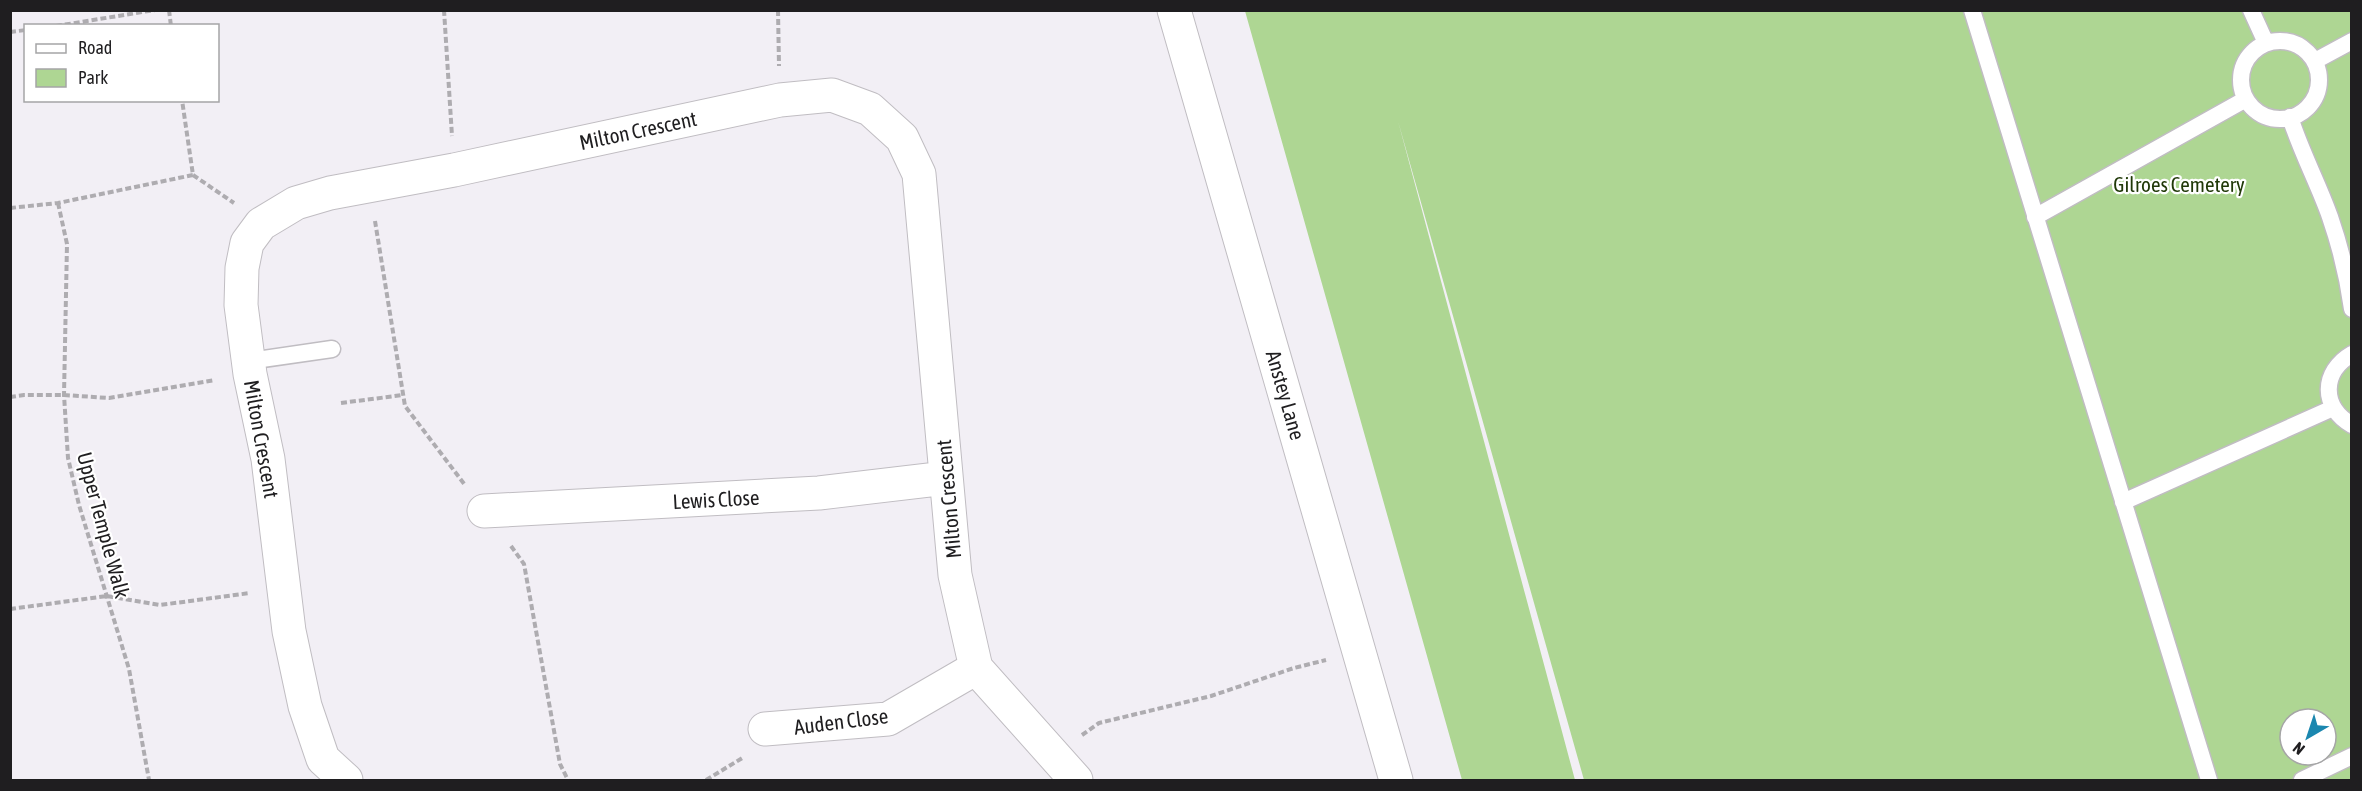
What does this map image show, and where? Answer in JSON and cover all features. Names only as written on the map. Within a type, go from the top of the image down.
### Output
[{"type":"street","name":"Anstey Lane","points":[[1174,10],[1396,780]]},
{"type":"street","name":"Milton Crescent","points":[[346,780],[323,759],[305,706],[289,631],[268,459],[249,367],[241,306],[242,268],[248,243],[261,224],[296,203],[330,193],[454,170],[780,100],[832,95],[870,109],[902,138],[919,174],[955,575],[976,668],[1076,780]]},
{"type":"street","name":"Lewis Close","points":[[484,511],[819,493],[946,478]]},
{"type":"street","name":"Auden Close","points":[[765,729],[888,719],[976,668]]},
{"type":"lane","points":[[1972,10],[2209,780]]},
{"type":"lane","points":[[2251,10],[2266,43]]},
{"type":"lane","points":[[2280,40],[2293,43],[2305,49],[2315,61],[2320,81],[2317,94],[2311,105],[2302,112],[2290,117],[2266,116],[2246,99],[2242,86],[2242,73],[2246,60],[2266,43],[2280,40]]},
{"type":"lane","points":[[2315,61],[2352,41]]},
{"type":"lane","points":[[2035,217],[2246,99]]},
{"type":"lane","points":[[2290,117],[2299,147],[2330,217],[2352,309]]},
{"type":"lane","points":[[249,367],[332,349]]},
{"type":"lane","points":[[2352,354],[2342,359],[2329,382],[2329,395],[2333,408],[2342,419],[2352,425]]},
{"type":"lane","points":[[2123,502],[2333,408]]},
{"type":"lane","points":[[2302,780],[2352,756]]},
{"type":"path","points":[[68,24],[155,10]]},
{"type":"path","points":[[444,10],[454,170]]},
{"type":"path","points":[[778,10],[780,100]]},
{"type":"path","points":[[182,102],[193,175],[261,224]]},
{"type":"path","points":[[10,208],[58,203],[193,175]]},
{"type":"path","name":"Upper Temple Walk","points":[[58,203],[67,244],[64,395],[68,458],[79,505],[129,669],[149,780]]},
{"type":"path","points":[[10,397],[64,395],[109,398],[249,367]]},
{"type":"path","points":[[341,403],[403,395]]},
{"type":"path","points":[[10,609],[107,596],[160,605],[284,588]]},
{"type":"path","points":[[1054,754],[1099,723],[1211,696],[1294,668],[1361,653]]},
{"type":"path","points":[[706,780],[754,752],[765,729]]},
{"type":"green space","name":"Gilroes Cemetery","points":[[1245,11],[2351,11],[2351,780],[1584,780],[1398,121],[1575,780],[1462,780]]}]
